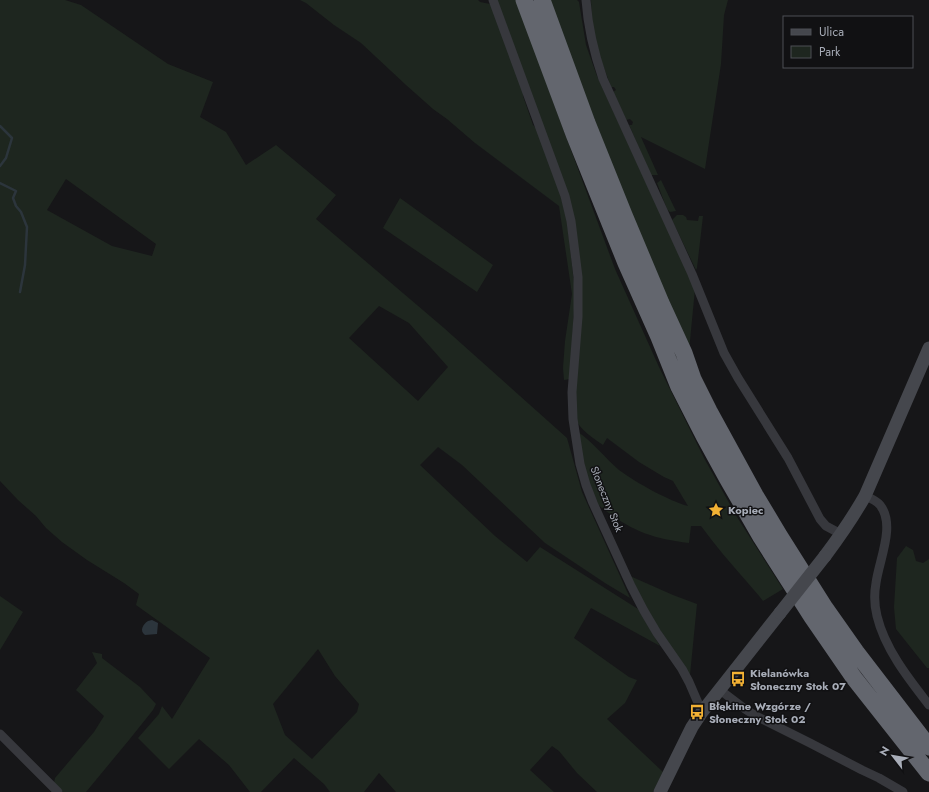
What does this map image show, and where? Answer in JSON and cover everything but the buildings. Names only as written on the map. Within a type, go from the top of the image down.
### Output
[{"type":"highway","points":[[524,0],[574,134],[626,262],[679,387],[726,478],[757,531],[812,617],[854,678],[929,773]]},
{"type":"highway","points":[[542,0],[587,123],[624,215],[684,353],[693,379],[709,411],[779,536],[825,608],[856,652],[929,747]]},
{"type":"street","name":"Słoneczny Stok","points":[[493,0],[565,196],[571,221],[578,277],[578,317],[572,392],[573,419],[580,464],[586,485],[631,586],[657,633],[682,669],[702,712]]},
{"type":"street","points":[[586,0],[590,36],[596,59],[686,260],[724,353],[788,458],[820,519],[826,526],[842,534]]},
{"type":"street","points":[[660,792],[685,741],[702,712],[842,534],[854,515],[865,496],[929,348]]},
{"type":"street","points":[[865,496],[876,501],[880,505],[885,516],[886,523],[886,536],[876,581],[874,603],[881,630],[884,639],[911,682],[929,705]]},
{"type":"street","points":[[720,690],[756,716],[879,778],[903,792]]},
{"type":"street","points":[[0,734],[58,792]]},
{"type":"green space","points":[[0,0],[65,0],[81,5],[168,64],[213,82],[200,117],[226,132],[246,165],[276,145],[336,195],[316,219],[444,328],[567,438],[582,492],[630,598],[545,543],[462,465],[438,447],[420,465],[495,536],[527,562],[540,547],[638,609],[660,646],[591,608],[574,638],[629,677],[637,680],[625,703],[607,719],[663,772],[653,792],[597,792],[577,773],[559,751],[552,746],[530,770],[554,792],[396,792],[379,773],[364,792],[330,792],[324,784],[294,758],[261,792],[250,792],[229,765],[199,739],[169,769],[138,738],[159,714],[162,706],[172,719],[210,658],[136,605],[139,594],[62,542],[46,528],[36,516],[0,481]],"holes":[[[66,179],[156,244],[152,256],[112,246],[47,210]],[[379,306],[409,323],[448,367],[418,401],[349,338]],[[318,649],[335,676],[359,704],[357,712],[312,759],[285,735],[273,704]]]},
{"type":"green space","points":[[300,0],[478,0],[480,2],[490,4],[523,92],[533,125],[536,128],[557,182],[567,220],[575,292],[570,379],[564,380],[563,368],[565,341],[572,294],[559,206],[475,143],[433,109],[361,43]]},
{"type":"green space","points":[[496,0],[517,0],[615,269],[659,367],[704,458],[737,517],[783,589],[763,601],[701,526],[691,526],[689,543],[655,537],[616,518],[595,502],[593,498],[586,474],[578,432],[589,440],[626,475],[662,496],[688,506],[673,481],[639,462],[607,438],[603,445],[583,430],[576,419],[575,229]]},
{"type":"green space","points":[[549,0],[577,0],[579,2],[586,45],[597,76],[695,289],[689,351],[631,216]]},
{"type":"green space","points":[[591,0],[728,0],[724,15],[721,64],[705,169],[641,137],[658,175],[651,175],[629,125],[632,125],[633,122],[630,119],[626,120],[613,92],[616,90],[614,87],[611,87],[598,52],[592,26]]},
{"type":"green space","points":[[661,180],[676,211],[670,212],[667,209],[657,183]]},
{"type":"green space","points":[[400,198],[493,265],[477,292],[383,228]]},
{"type":"green space","points":[[677,215],[683,215],[687,220],[698,221],[699,216],[703,216],[696,270],[672,220]]},
{"type":"green space","points":[[906,546],[913,550],[916,561],[923,563],[929,559],[929,668],[927,668],[896,629],[894,607],[897,558]]},
{"type":"green space","points":[[630,576],[697,604],[690,675],[649,612]]},
{"type":"green space","points":[[0,596],[23,612],[0,650]]},
{"type":"green space","points":[[92,652],[102,654],[102,658],[140,687],[156,704],[153,710],[86,792],[63,792],[54,783],[55,778],[94,732],[104,716],[76,690],[97,663]]},
{"type":"shaded area","points":[[152,620],[158,623],[157,634],[145,635],[142,632],[143,626],[148,621]]},
{"type":"waterway","points":[[0,126],[12,138],[6,158],[0,166]]},
{"type":"waterway","points":[[0,183],[16,191],[13,198],[27,227],[25,265],[20,292]]},
{"type":"place","name":"Kopiec","points":[[716,510]]},
{"type":"place","name":"Kielanówka Słoneczny Stok 07","points":[[738,679]]},
{"type":"place","name":"Błękitne Wzgórze / Słoneczny Stok 02","points":[[697,712]]}]
